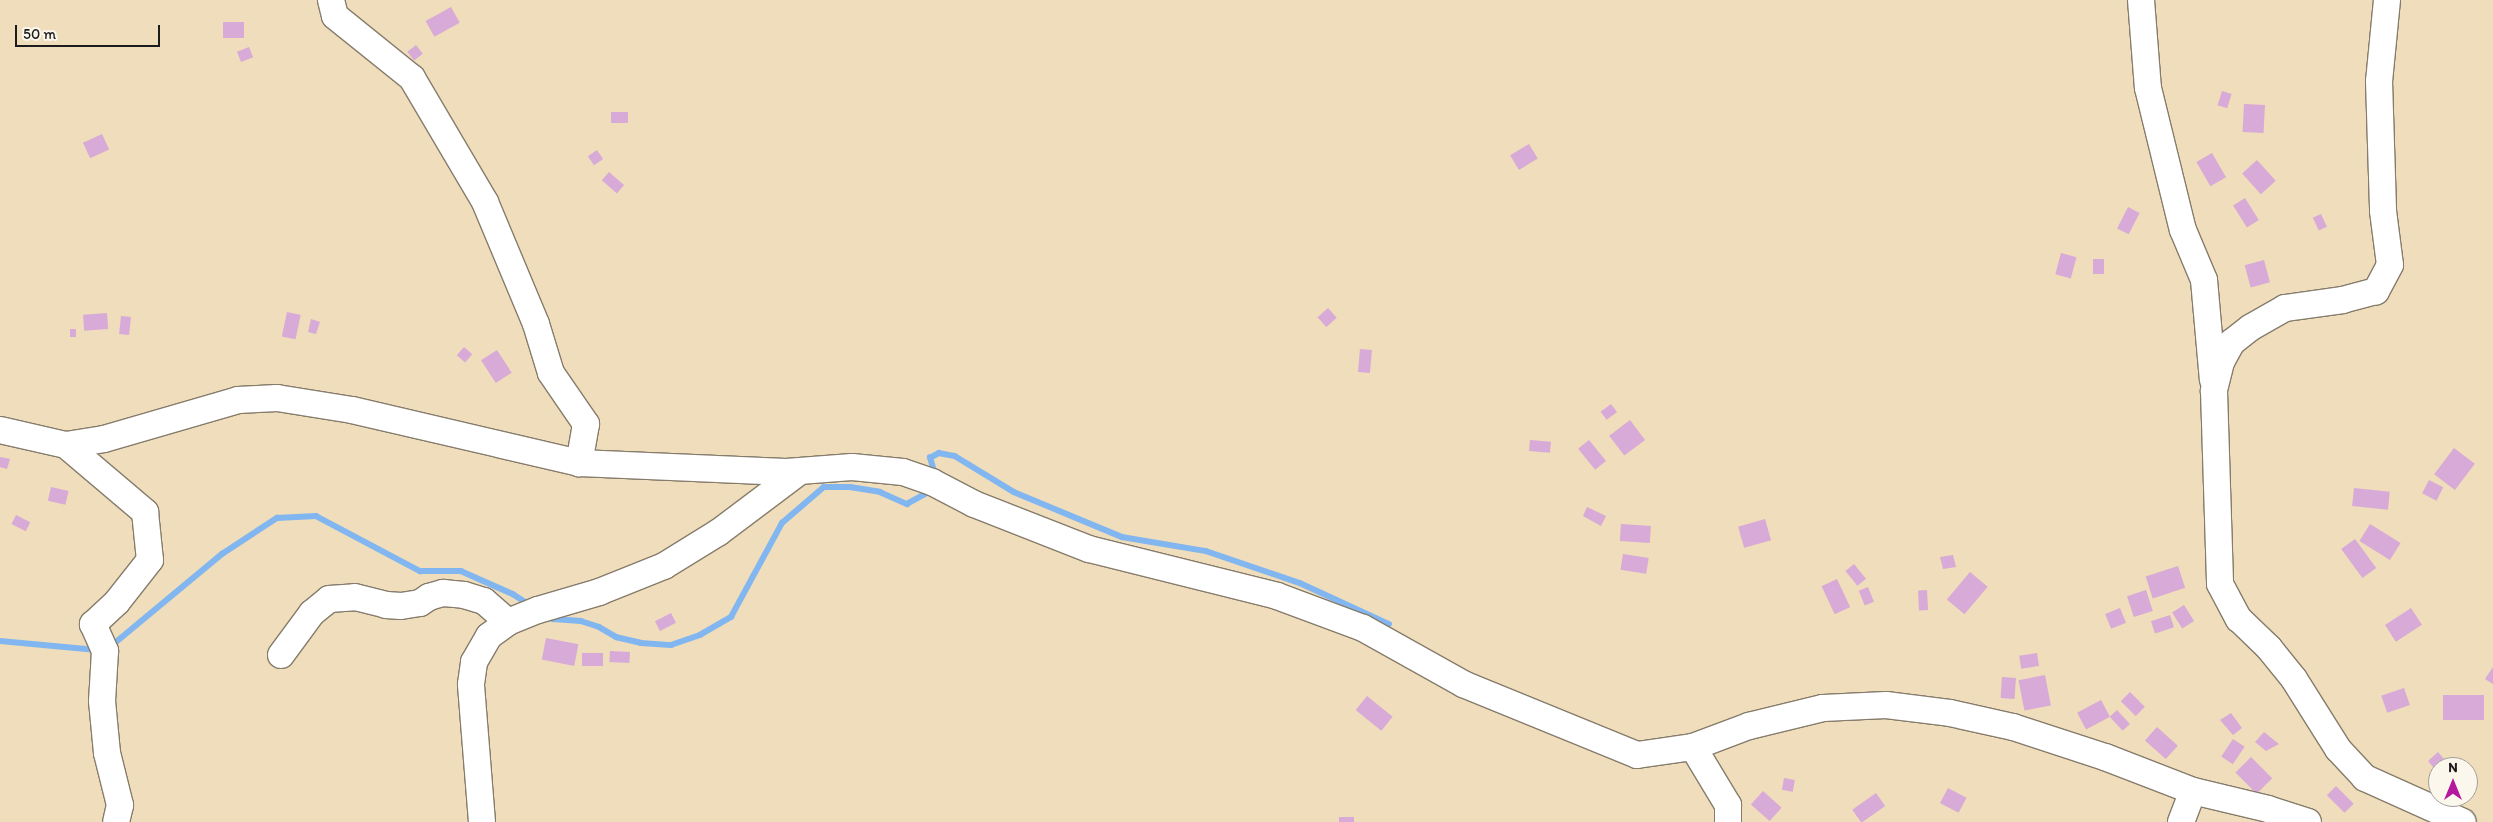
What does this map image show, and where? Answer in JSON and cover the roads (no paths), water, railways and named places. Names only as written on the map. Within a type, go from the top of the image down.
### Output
[{"type":"street","points":[[331,0],[335,16],[412,78],[486,202],[536,324],[550,373],[586,424],[579,462]]},
{"type":"street","points":[[2141,0],[2148,88],[2183,230],[2204,280],[2214,391],[2220,584],[2239,619],[2270,648],[2305,695],[2338,749],[2365,778],[2463,822]]},
{"type":"street","points":[[2214,391],[2220,362],[2232,342],[2250,328],[2285,308],[2343,300],[2376,290],[2390,266],[2383,212],[2379,81],[2387,0]]},
{"type":"street","points":[[0,430],[66,445],[104,439],[238,400],[277,398],[352,410],[579,462],[799,472],[852,467],[903,472],[932,482],[974,504],[1089,549],[1277,596],[1363,628],[1463,684],[1637,755],[1693,747],[1749,726],[1823,708],[1886,704],[1950,712],[2013,727],[2105,757],[2193,791],[2268,809],[2308,822]]},
{"type":"street","points":[[66,445],[145,512],[150,560],[117,602],[94,624],[105,650],[102,701],[107,753],[120,805],[116,822]]},
{"type":"street","points":[[482,822],[470,684],[474,662],[489,636],[508,622],[538,610],[599,592],[664,566],[719,532],[799,472]]},
{"type":"street","points":[[281,655],[312,613],[328,599],[355,598],[386,605],[401,606],[420,603],[429,597],[444,593],[464,595],[484,601],[508,622]]},
{"type":"street","points":[[1693,747],[1728,805],[1728,822]]},
{"type":"street","points":[[2181,822],[2193,791]]},
{"type":"waterway","points":[[935,475],[930,458],[939,453],[955,456],[1014,492],[1122,537],[1206,551],[1300,583],[1389,624]]},
{"type":"waterway","points":[[549,616],[553,619],[581,621],[599,627],[616,637],[641,643],[671,645],[700,635],[731,617],[782,523],[824,487],[850,487],[880,492],[907,504],[927,493],[929,488]]},
{"type":"waterway","points":[[110,647],[222,554],[277,518],[316,516],[420,571],[461,571],[513,594],[530,605]]},
{"type":"waterway","points":[[0,641],[97,650]]}]
